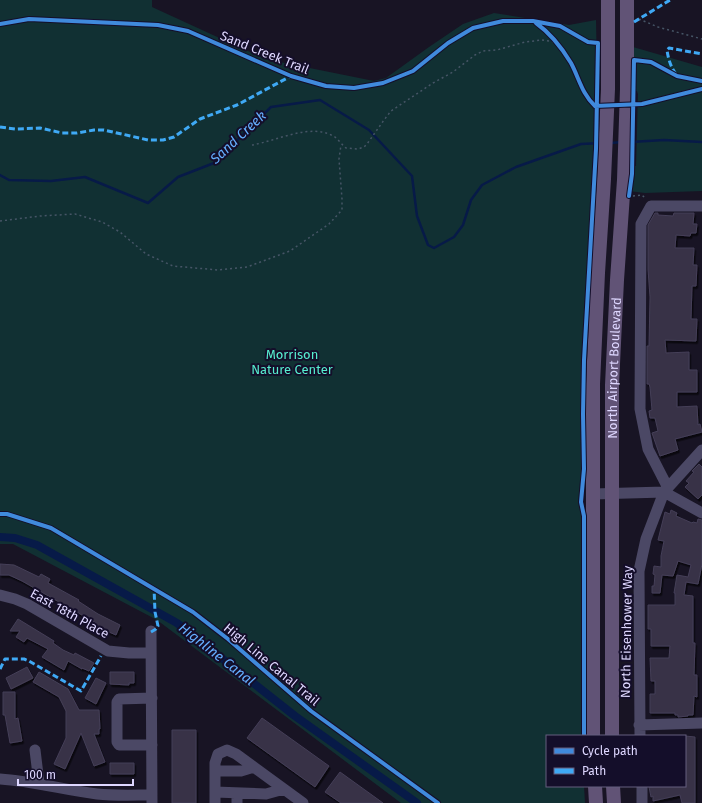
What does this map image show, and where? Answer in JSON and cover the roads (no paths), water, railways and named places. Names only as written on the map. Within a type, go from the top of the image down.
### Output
[{"type":"main road","name":"North Airport Boulevard","points":[[593,735],[593,384],[608,89],[608,0]]},
{"type":"main road","name":"North Airport Boulevard","points":[[612,735],[612,385],[617,280],[627,184],[627,0]]},
{"type":"main road","points":[[595,787],[596,803]]},
{"type":"main road","points":[[613,787],[614,803]]},
{"type":"street","points":[[702,206],[649,203],[640,224],[640,409],[648,449],[666,490],[702,513]]},
{"type":"street","name":"North Eisenhower Way","points":[[640,731],[639,571],[646,539],[666,490],[702,450]]},
{"type":"street","points":[[593,494],[666,490]]},
{"type":"street","name":"East 18th Place","points":[[0,595],[27,604],[108,651],[151,653]]},
{"type":"street","points":[[0,779],[39,783],[99,794],[152,799],[151,630]]},
{"type":"street","points":[[152,698],[119,699],[117,702],[117,742],[119,745],[152,745]]},
{"type":"street","points":[[640,731],[702,724]]},
{"type":"street","points":[[35,750],[39,783]]},
{"type":"street","points":[[284,789],[266,794],[237,798],[215,798],[215,763],[218,754],[228,750],[236,754],[254,767],[284,789],[303,803]]},
{"type":"street","points":[[215,771],[241,771],[254,767]]},
{"type":"street","points":[[642,787],[642,803]]},
{"type":"waterway","name":"Sand Creek","points":[[0,175],[9,180],[51,181],[85,177],[148,203],[178,177],[214,163],[271,107],[320,100],[369,130],[412,176],[417,216],[428,245],[434,248],[454,237],[463,225],[471,200],[482,185],[516,167],[581,144],[602,143]]},
{"type":"waterway","name":"Sand Creek","points":[[631,142],[664,140],[702,142]]},
{"type":"waterway","name":"Sand Creek","points":[[611,143],[622,142]]},
{"type":"waterway","name":"Highline Canal","points":[[0,537],[15,538],[37,545],[177,623],[295,716],[417,803]]},
{"type":"park label","name":"Morrison Nature Center","points":[[292,362]]}]
